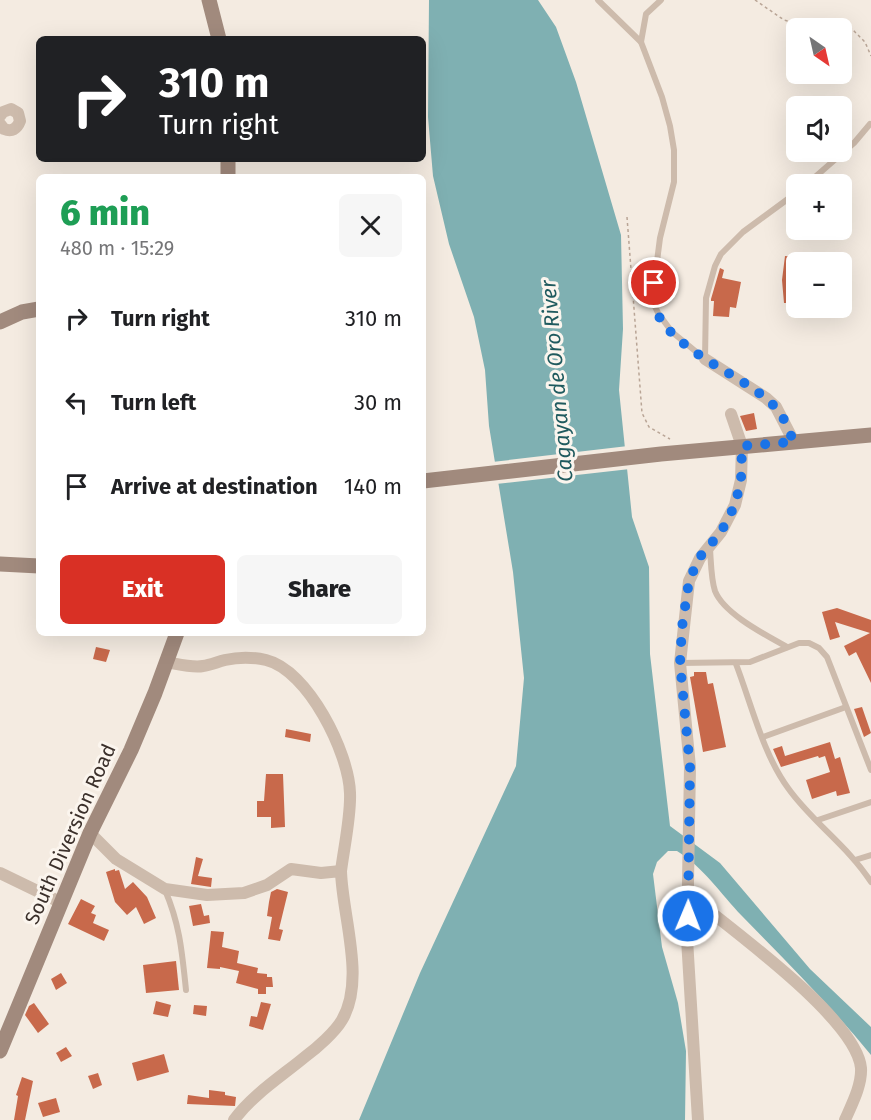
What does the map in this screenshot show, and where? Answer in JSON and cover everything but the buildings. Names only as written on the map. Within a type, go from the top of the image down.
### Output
[{"type":"main road","points":[[209,0],[218,36]]},
{"type":"main road","points":[[0,322],[22,312],[36,310]]},
{"type":"main road","points":[[426,481],[661,454],[871,435]]},
{"type":"main road","points":[[0,564],[36,566]]},
{"type":"main road","name":"South Diversion Road","points":[[0,1051],[90,834],[131,750],[176,636]]},
{"type":"street","points":[[0,124],[4,129],[12,130],[20,121],[20,117],[11,109],[1,112]]},
{"type":"street","points":[[705,359],[766,398],[776,407],[794,442]]},
{"type":"street","points":[[698,1120],[687,939],[690,767],[680,663],[689,581],[699,558],[721,532],[735,505],[741,480],[742,446],[731,414]]},
{"type":"street","points":[[166,662],[201,667],[226,660],[246,658],[266,660],[281,665],[294,675],[326,719],[347,769],[350,794],[341,888],[352,960],[351,998],[342,1021],[312,1052],[250,1103],[234,1120]]},
{"type":"street","points":[[90,834],[116,859],[165,890],[207,895],[244,893],[267,885],[291,869],[321,873],[341,871]]},
{"type":"street","points":[[0,873],[63,903]]},
{"type":"street","points":[[688,890],[816,999],[850,1041],[859,1058],[861,1069],[860,1083],[845,1120]]},
{"type":"lane","points":[[598,0],[641,42],[662,97],[674,150],[674,182],[660,238],[652,300],[658,313],[672,332],[705,359]]},
{"type":"lane","points":[[641,42],[646,14],[661,0]]},
{"type":"lane","points":[[818,174],[854,143],[870,124]]},
{"type":"lane","points":[[705,359],[706,298],[715,266],[721,254],[743,232],[786,200]]},
{"type":"lane","points":[[710,545],[715,591],[724,605],[755,628],[787,647]]},
{"type":"lane","points":[[680,663],[736,664],[760,660],[799,643],[809,643],[819,648],[827,657],[871,770]]},
{"type":"lane","points":[[736,664],[778,773],[788,788],[855,860],[871,882]]},
{"type":"lane","points":[[763,737],[846,707]]},
{"type":"lane","points":[[818,820],[871,802]]},
{"type":"lane","points":[[855,860],[871,855]]},
{"type":"lane","points":[[165,890],[176,915],[186,990]]},
{"type":"path","points":[[755,0],[784,20],[800,25],[809,27],[849,26],[865,42],[871,56]]},
{"type":"path","points":[[627,218],[642,413],[649,427],[664,436]]},
{"type":"water","name":"Cagayan de Oro River","points":[[429,0],[538,0],[556,27],[576,82],[621,235],[623,329],[619,390],[632,517],[649,567],[650,654],[670,826],[720,863],[810,969],[871,1027],[871,1055],[824,1001],[704,873],[677,851],[668,851],[657,862],[653,874],[662,947],[678,1003],[686,1051],[685,1120],[359,1120],[420,973],[516,766],[524,678],[513,572],[489,426],[485,370],[474,317],[449,244],[433,176],[428,117]]},
{"type":"pier","points":[[628,446],[630,469],[496,484],[492,462]]},
{"type":"route","points":[[654,283],[652,300],[658,313],[672,332],[705,359],[766,398],[776,407],[794,442],[742,446],[741,480],[735,505],[721,532],[699,558],[689,581],[682,627],[680,663],[690,767],[688,916]]}]
